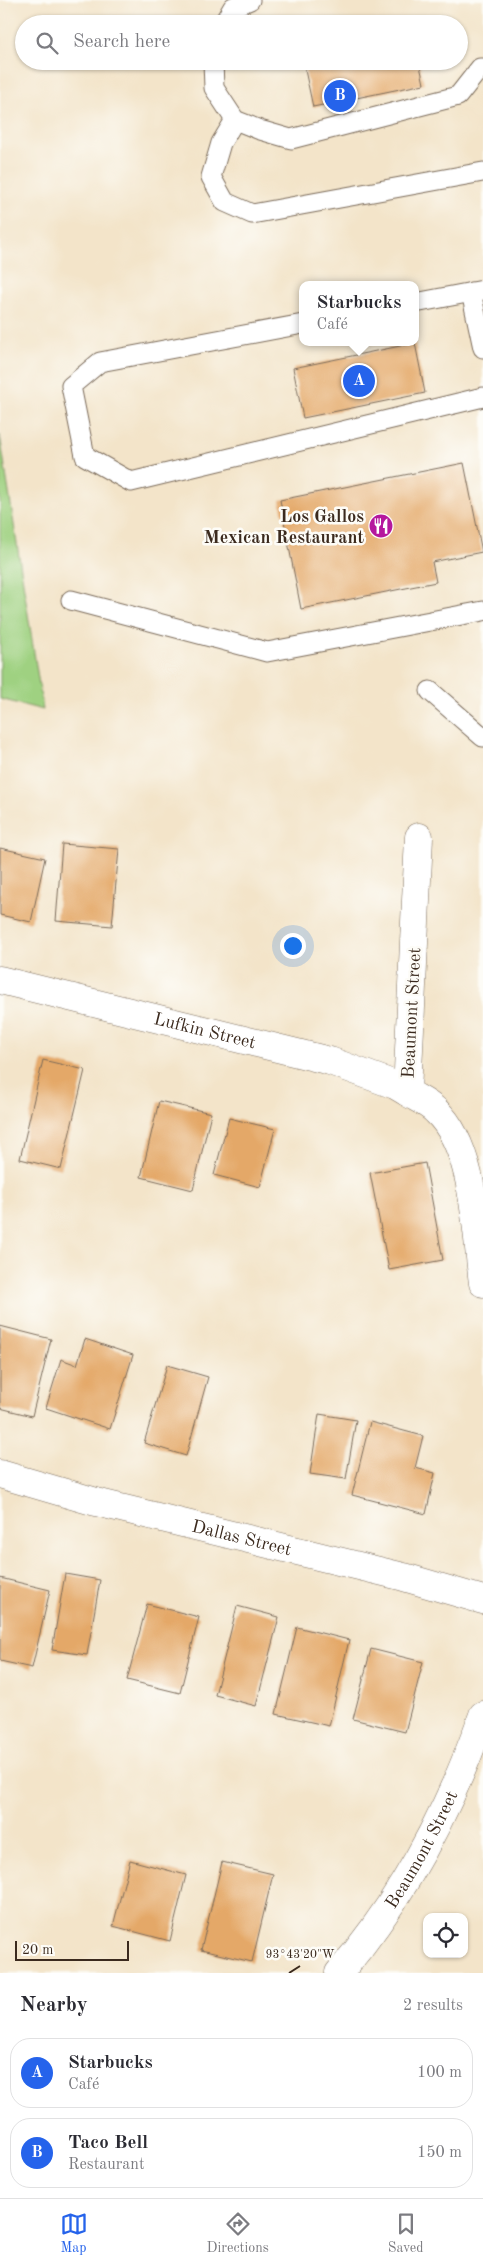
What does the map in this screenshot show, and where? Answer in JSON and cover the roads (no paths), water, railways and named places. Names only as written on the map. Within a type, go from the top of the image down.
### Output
[{"type":"street","name":"Beaumont Street","points":[[419,837],[407,1092],[436,1110],[456,1137],[468,1169],[483,1282]]},
{"type":"street","name":"Lufkin Street","points":[[0,980],[330,1061],[395,1085],[407,1092]]},
{"type":"street","name":"Dallas Street","points":[[0,1474],[96,1502],[404,1577],[483,1600]]},
{"type":"street","name":"Beaumont Street","points":[[339,1973],[356,1953],[398,1892],[436,1829],[468,1756],[483,1715]]},
{"type":"lane","points":[[228,15],[233,7],[250,0]]},
{"type":"lane","points":[[213,70],[214,88],[234,120],[260,130],[291,138],[458,96],[480,68],[483,68]]},
{"type":"lane","points":[[234,120],[221,143],[211,178],[225,202],[252,214],[483,172]]},
{"type":"lane","points":[[419,302],[477,291],[483,348]]},
{"type":"lane","points":[[299,325],[100,362],[71,386],[85,456],[131,482],[483,397]]},
{"type":"lane","points":[[71,600],[267,652],[483,612]]},
{"type":"lane","points":[[430,691],[483,737]]},
{"type":"place","name":"Taco Bell","points":[[340,96]]},
{"type":"place","name":"Starbucks","points":[[359,381]]},
{"type":"place","name":"Los Gallos Mexican Restaurant","points":[[381,526]]}]
